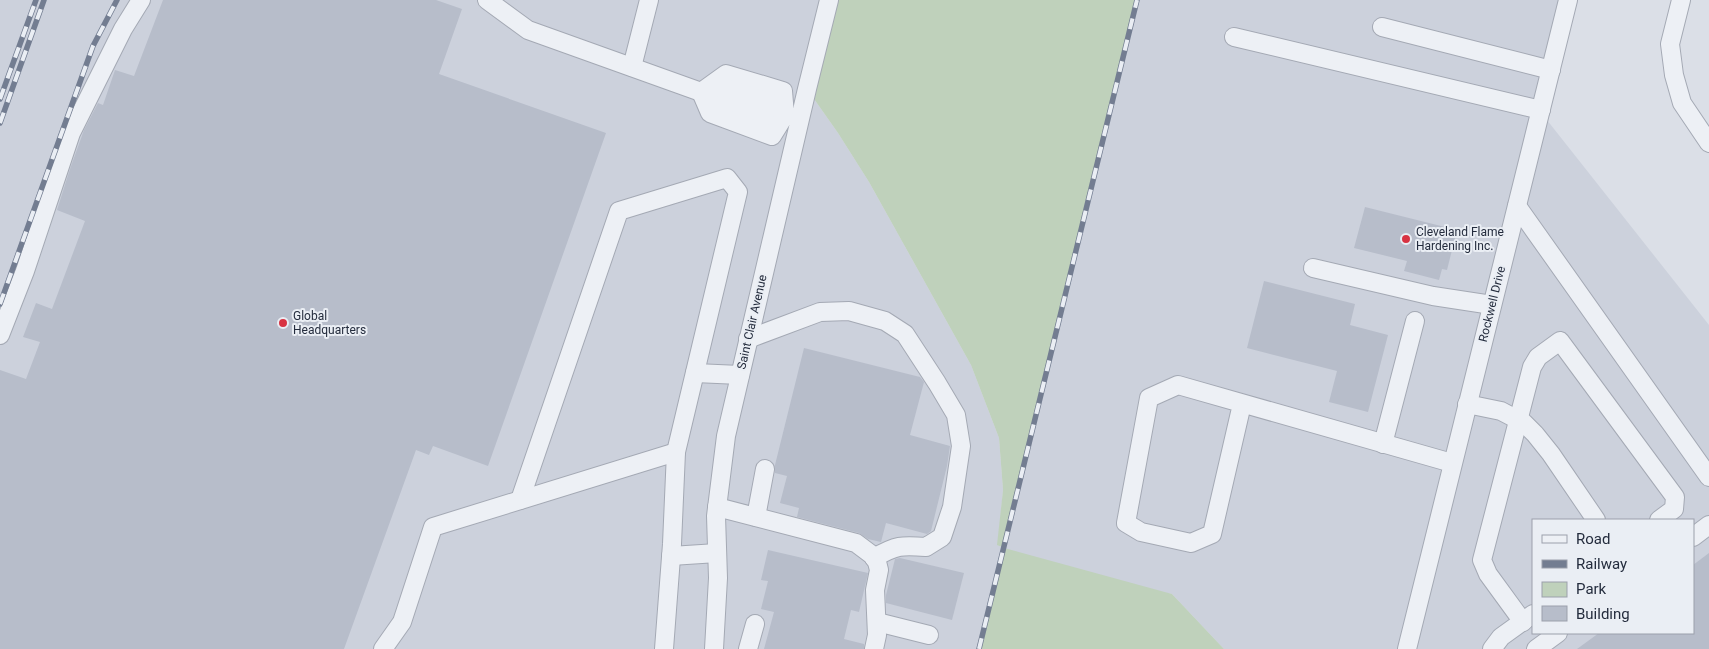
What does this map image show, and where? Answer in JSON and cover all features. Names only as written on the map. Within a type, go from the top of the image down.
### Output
[{"type":"street","points":[[0,335],[25,270],[71,133],[123,29],[141,0]]},
{"type":"street","points":[[487,0],[528,30],[701,92],[721,86],[779,106],[793,116],[772,136],[710,112],[701,92]]},
{"type":"street","points":[[632,67],[649,0]]},
{"type":"street","name":"Saint Clair Avenue","points":[[714,649],[718,578],[717,507],[726,436],[748,339],[793,116],[829,0]]},
{"type":"street","name":"Rockwell Drive","points":[[1407,649],[1568,0]]},
{"type":"street","points":[[1681,0],[1670,44],[1674,75],[1682,104],[1705,137]]},
{"type":"street","points":[[1382,27],[1551,70]]},
{"type":"street","points":[[1234,37],[1540,110]]},
{"type":"street","points":[[520,500],[618,211],[726,178],[738,192],[676,452],[664,649]]},
{"type":"street","points":[[1517,206],[1709,477]]},
{"type":"street","points":[[1313,268],[1434,296],[1492,305]]},
{"type":"street","points":[[748,339],[820,312],[849,312],[885,321],[905,334],[937,382],[956,415],[961,446],[952,508],[942,537],[926,547],[907,545],[892,548],[874,558]]},
{"type":"street","points":[[1383,444],[1415,321]]},
{"type":"street","points":[[1492,649],[1501,638],[1528,618],[1488,574],[1482,560],[1532,367],[1538,357],[1560,341],[1675,497],[1674,509],[1660,519]]},
{"type":"street","points":[[695,373],[740,375]]},
{"type":"street","points":[[1242,404],[1212,534],[1191,543],[1141,532],[1126,523],[1150,398],[1178,385],[1452,464]]},
{"type":"street","points":[[1467,404],[1501,411],[1524,423],[1536,434],[1595,519]]},
{"type":"street","points":[[383,649],[402,622],[433,527],[676,452]]},
{"type":"street","points":[[756,517],[765,469]]},
{"type":"street","points":[[717,507],[856,543],[874,558],[878,562],[879,570],[876,590],[878,635],[874,649]]},
{"type":"street","points":[[1694,536],[1709,525]]},
{"type":"street","points":[[671,556],[717,553]]},
{"type":"street","points":[[877,622],[929,635]]},
{"type":"street","points":[[748,649],[754,624]]},
{"type":"street","points":[[1536,649],[1557,634]]},
{"type":"shaded area","points":[[0,0],[829,0],[807,89],[869,182],[971,365],[999,438],[1003,490],[998,545],[1003,548],[1137,0],[1568,0],[1407,649],[1224,649],[1172,594],[999,566],[979,649],[0,649]]},
{"type":"shaded area","points":[[1543,115],[1709,325],[1709,649],[1413,649]]},
{"type":"green space","points":[[829,0],[1137,0],[1004,548],[997,545],[1003,490],[999,438],[971,365],[869,182],[807,89]]},
{"type":"green space","points":[[1004,548],[1172,594],[1224,649],[979,649]]},
{"type":"building","name":"Global Headquarters","points":[[163,0],[436,0],[462,9],[439,74],[606,133],[488,466],[433,446],[429,455],[416,450],[344,649],[0,649],[0,370],[26,379],[40,342],[23,337],[36,303],[52,309],[85,221],[57,210],[84,130],[98,103],[103,105],[115,70],[134,76]]},
{"type":"building","name":"Cleveland Flame Hardening Inc.","points":[[1365,207],[1457,230],[1447,270],[1442,269],[1439,280],[1404,271],[1407,261],[1354,248]]},
{"type":"building","points":[[1264,281],[1355,304],[1350,325],[1388,335],[1368,412],[1329,402],[1337,371],[1247,348]]},
{"type":"building","points":[[804,348],[920,377],[924,382],[910,435],[950,446],[931,531],[927,534],[886,523],[881,542],[868,539],[859,533],[797,517],[799,508],[780,503],[787,476],[775,473],[775,465]]},
{"type":"building","points":[[768,550],[868,573],[859,612],[851,610],[844,639],[864,644],[864,649],[764,649],[774,612],[761,609],[768,581],[761,580]]},
{"type":"building","points":[[1709,553],[1709,649],[1577,649],[1598,634],[1694,634],[1694,564]]},
{"type":"building","points":[[900,558],[964,573],[952,620],[886,603],[886,595],[895,559]]},
{"type":"railway","points":[[0,99],[36,0]]},
{"type":"railway","points":[[0,123],[44,0]]},
{"type":"railway","points":[[0,304],[93,46],[117,0]]},
{"type":"railway","points":[[979,649],[1137,0]]},
{"type":"place","name":"Cleveland Flame Hardening Inc.","points":[[1406,239]]},
{"type":"place","name":"Global Headquarters","points":[[283,323]]}]
